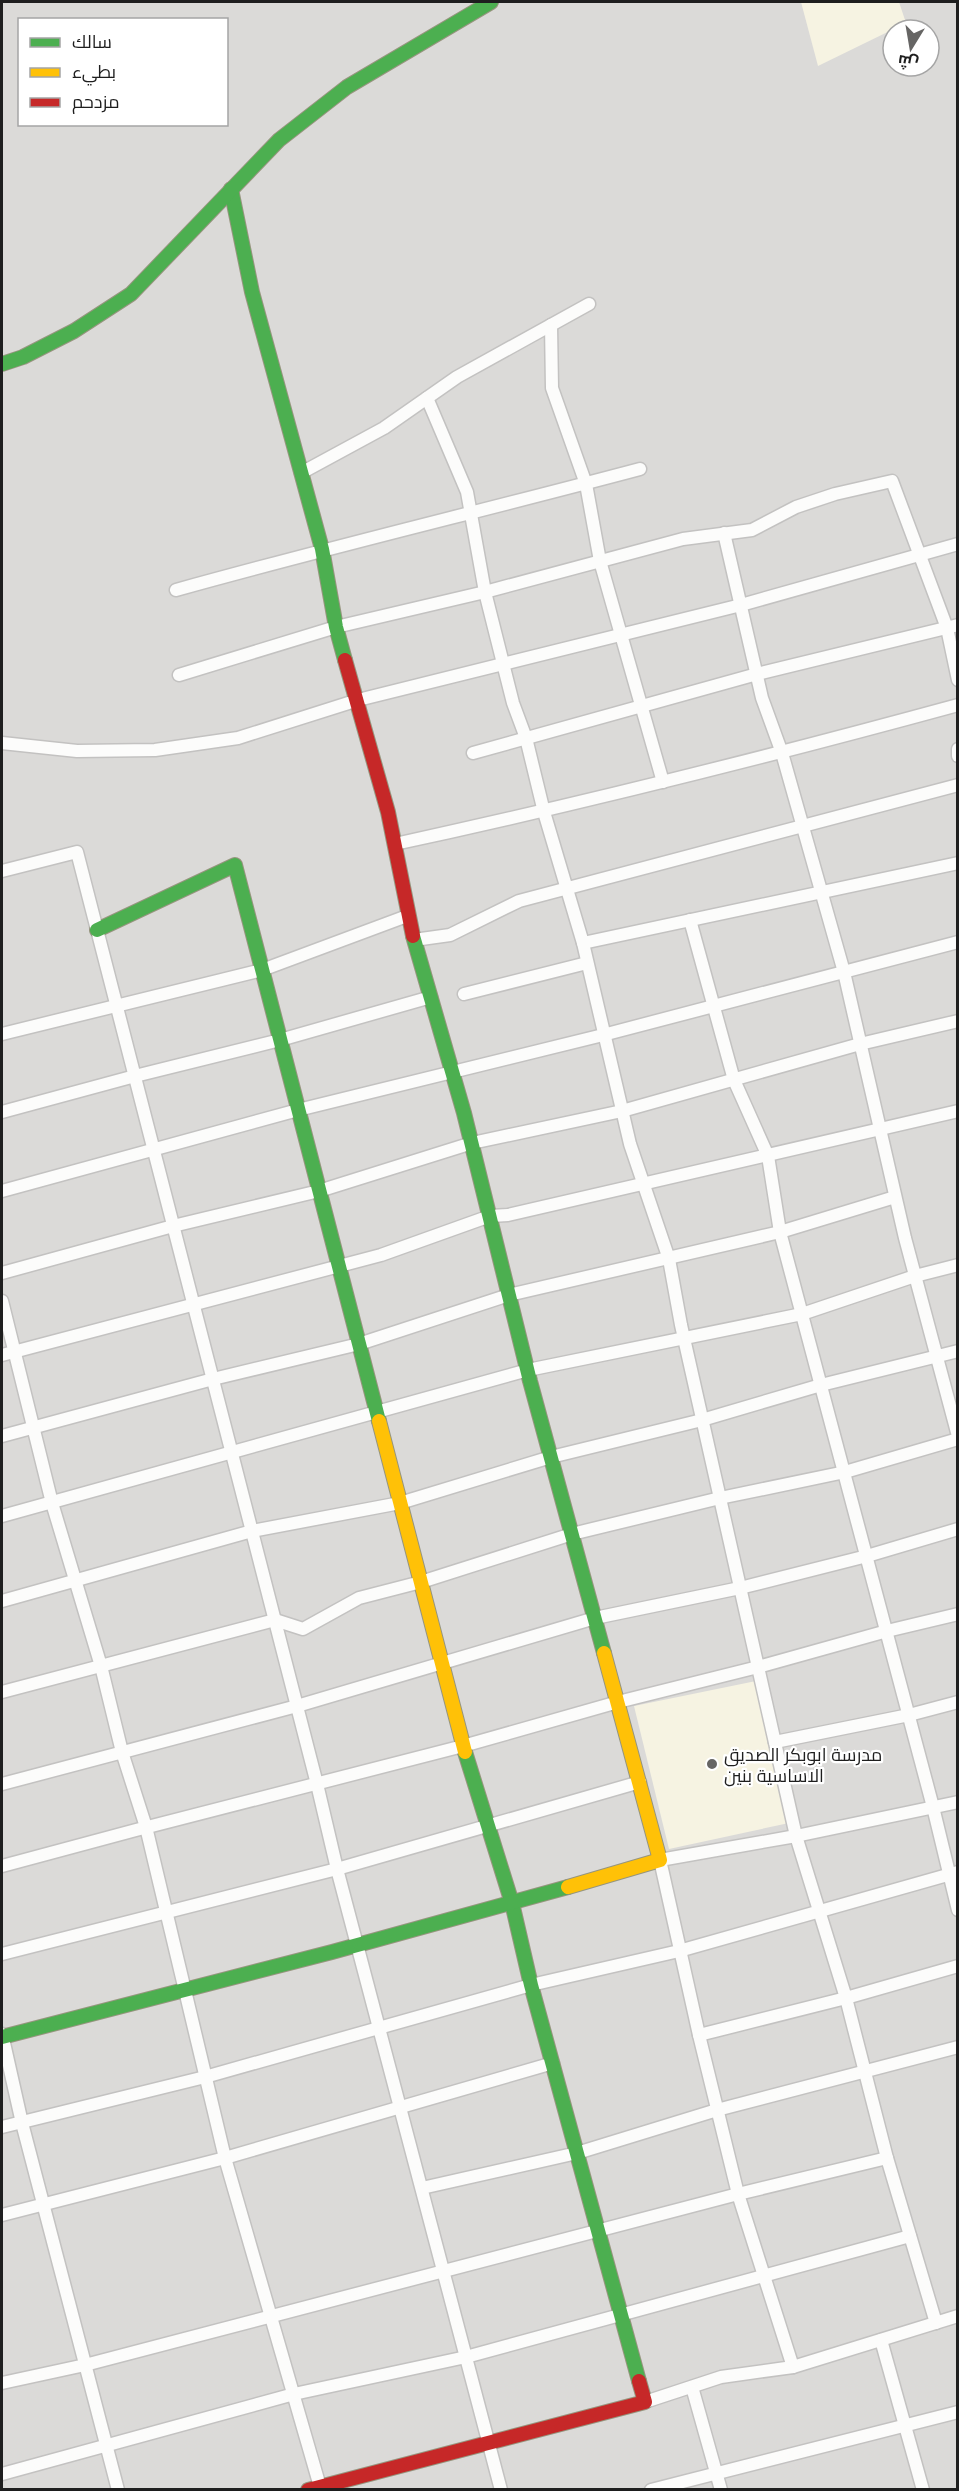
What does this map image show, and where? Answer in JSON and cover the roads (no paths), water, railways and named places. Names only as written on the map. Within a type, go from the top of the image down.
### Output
[{"type":"street","points":[[2,364],[23,357],[74,331],[131,294],[279,140],[346,87],[491,2]]},
{"type":"street","points":[[231,189],[252,292],[322,549],[336,627],[358,700],[394,844],[407,916],[472,1143],[528,1370],[640,1782],[738,2194],[793,2367]]},
{"type":"street","points":[[301,473],[384,428],[457,377],[589,304]]},
{"type":"street","points":[[551,326],[552,388],[586,484],[600,561],[663,782]]},
{"type":"street","points":[[427,398],[467,492],[485,592],[505,663],[513,703],[526,738],[544,812],[583,943],[622,1111],[669,1259],[702,1420],[796,1836],[846,1998],[887,2158],[936,2323]]},
{"type":"street","points":[[176,590],[322,549],[472,514],[640,469]]},
{"type":"street","points":[[179,675],[336,627],[485,592],[683,539],[752,530],[796,507],[836,494],[892,481],[920,555],[952,627],[957,680]]},
{"type":"street","points":[[2,1692],[275,1620],[303,1629],[359,1598],[421,1582],[572,1534],[720,1498],[845,1472],[957,1438],[895,1197],[844,972],[782,753],[762,698],[724,533]]},
{"type":"street","points":[[2,743],[77,751],[155,750],[238,738],[358,700],[741,606],[957,544]]},
{"type":"street","points":[[473,753],[757,674],[952,627]]},
{"type":"street","points":[[394,844],[544,812],[782,753],[957,705]]},
{"type":"street","points":[[957,749],[957,756]]},
{"type":"street","points":[[414,940],[450,934],[519,901],[567,887],[957,785]]},
{"type":"street","points":[[2,871],[77,852],[378,2028],[401,2106],[501,2490]]},
{"type":"street","points":[[583,943],[957,863]]},
{"type":"street","points":[[97,930],[235,865],[463,1746],[486,1826],[512,1903],[531,1985],[645,2402]]},
{"type":"street","points":[[2,1034],[262,970],[407,916]]},
{"type":"street","points":[[690,920],[734,1080],[768,1156],[780,1232],[933,1807],[953,1873],[957,1910]]},
{"type":"street","points":[[2,1191],[298,1110],[603,1035],[957,942]]},
{"type":"street","points":[[464,994],[587,963]]},
{"type":"street","points":[[2,1112],[280,1040],[430,997]]},
{"type":"street","points":[[2,1273],[173,1226],[319,1191],[472,1143],[622,1111],[860,1044],[957,1021]]},
{"type":"street","points":[[7,1353],[381,1255],[490,1216],[508,1215],[957,1111]]},
{"type":"street","points":[[2,1436],[213,1379],[359,1344],[509,1294],[780,1232],[895,1197]]},
{"type":"street","points":[[2,1516],[377,1414],[528,1370],[685,1340],[802,1314],[915,1276],[957,1265]]},
{"type":"street","points":[[2,1301],[7,1353],[32,1428],[101,1666],[122,1752],[146,1827],[225,2158],[294,2394],[317,2489],[645,2402],[721,2377],[793,2367],[957,2316]]},
{"type":"street","points":[[2,1600],[252,1532],[400,1503],[551,1457],[702,1420],[821,1385],[957,1351]]},
{"type":"street","points":[[2,1784],[297,1706],[595,1618],[740,1588],[867,1556],[957,1529]]},
{"type":"street","points":[[2,1866],[957,1614]]},
{"type":"street","points":[[775,1742],[909,1715],[957,1702]]},
{"type":"street","points":[[2,1954],[337,1869],[640,1782]]},
{"type":"street","points":[[118,2490],[22,2123],[2,2036],[186,1991],[512,1903],[660,1860],[796,1836],[957,1802]]},
{"type":"street","points":[[2,2127],[205,2077],[531,1985],[679,1951],[953,1873]]},
{"type":"street","points":[[699,2035],[846,1998],[957,1966]]},
{"type":"street","points":[[422,2188],[578,2152],[717,2110],[957,2047]]},
{"type":"street","points":[[2,2215],[225,2158],[553,2063]]},
{"type":"street","points":[[2,2383],[85,2365],[738,2194],[887,2158]]},
{"type":"street","points":[[2,2474],[294,2394],[466,2357],[910,2236]]},
{"type":"street","points":[[881,2340],[923,2490]]},
{"type":"street","points":[[692,2387],[722,2490]]},
{"type":"street","points":[[651,2490],[957,2412]]},
{"type":"place","name":"مدرسة ابوبكر الصديق الاساسية بنين","points":[[712,1764]]}]
